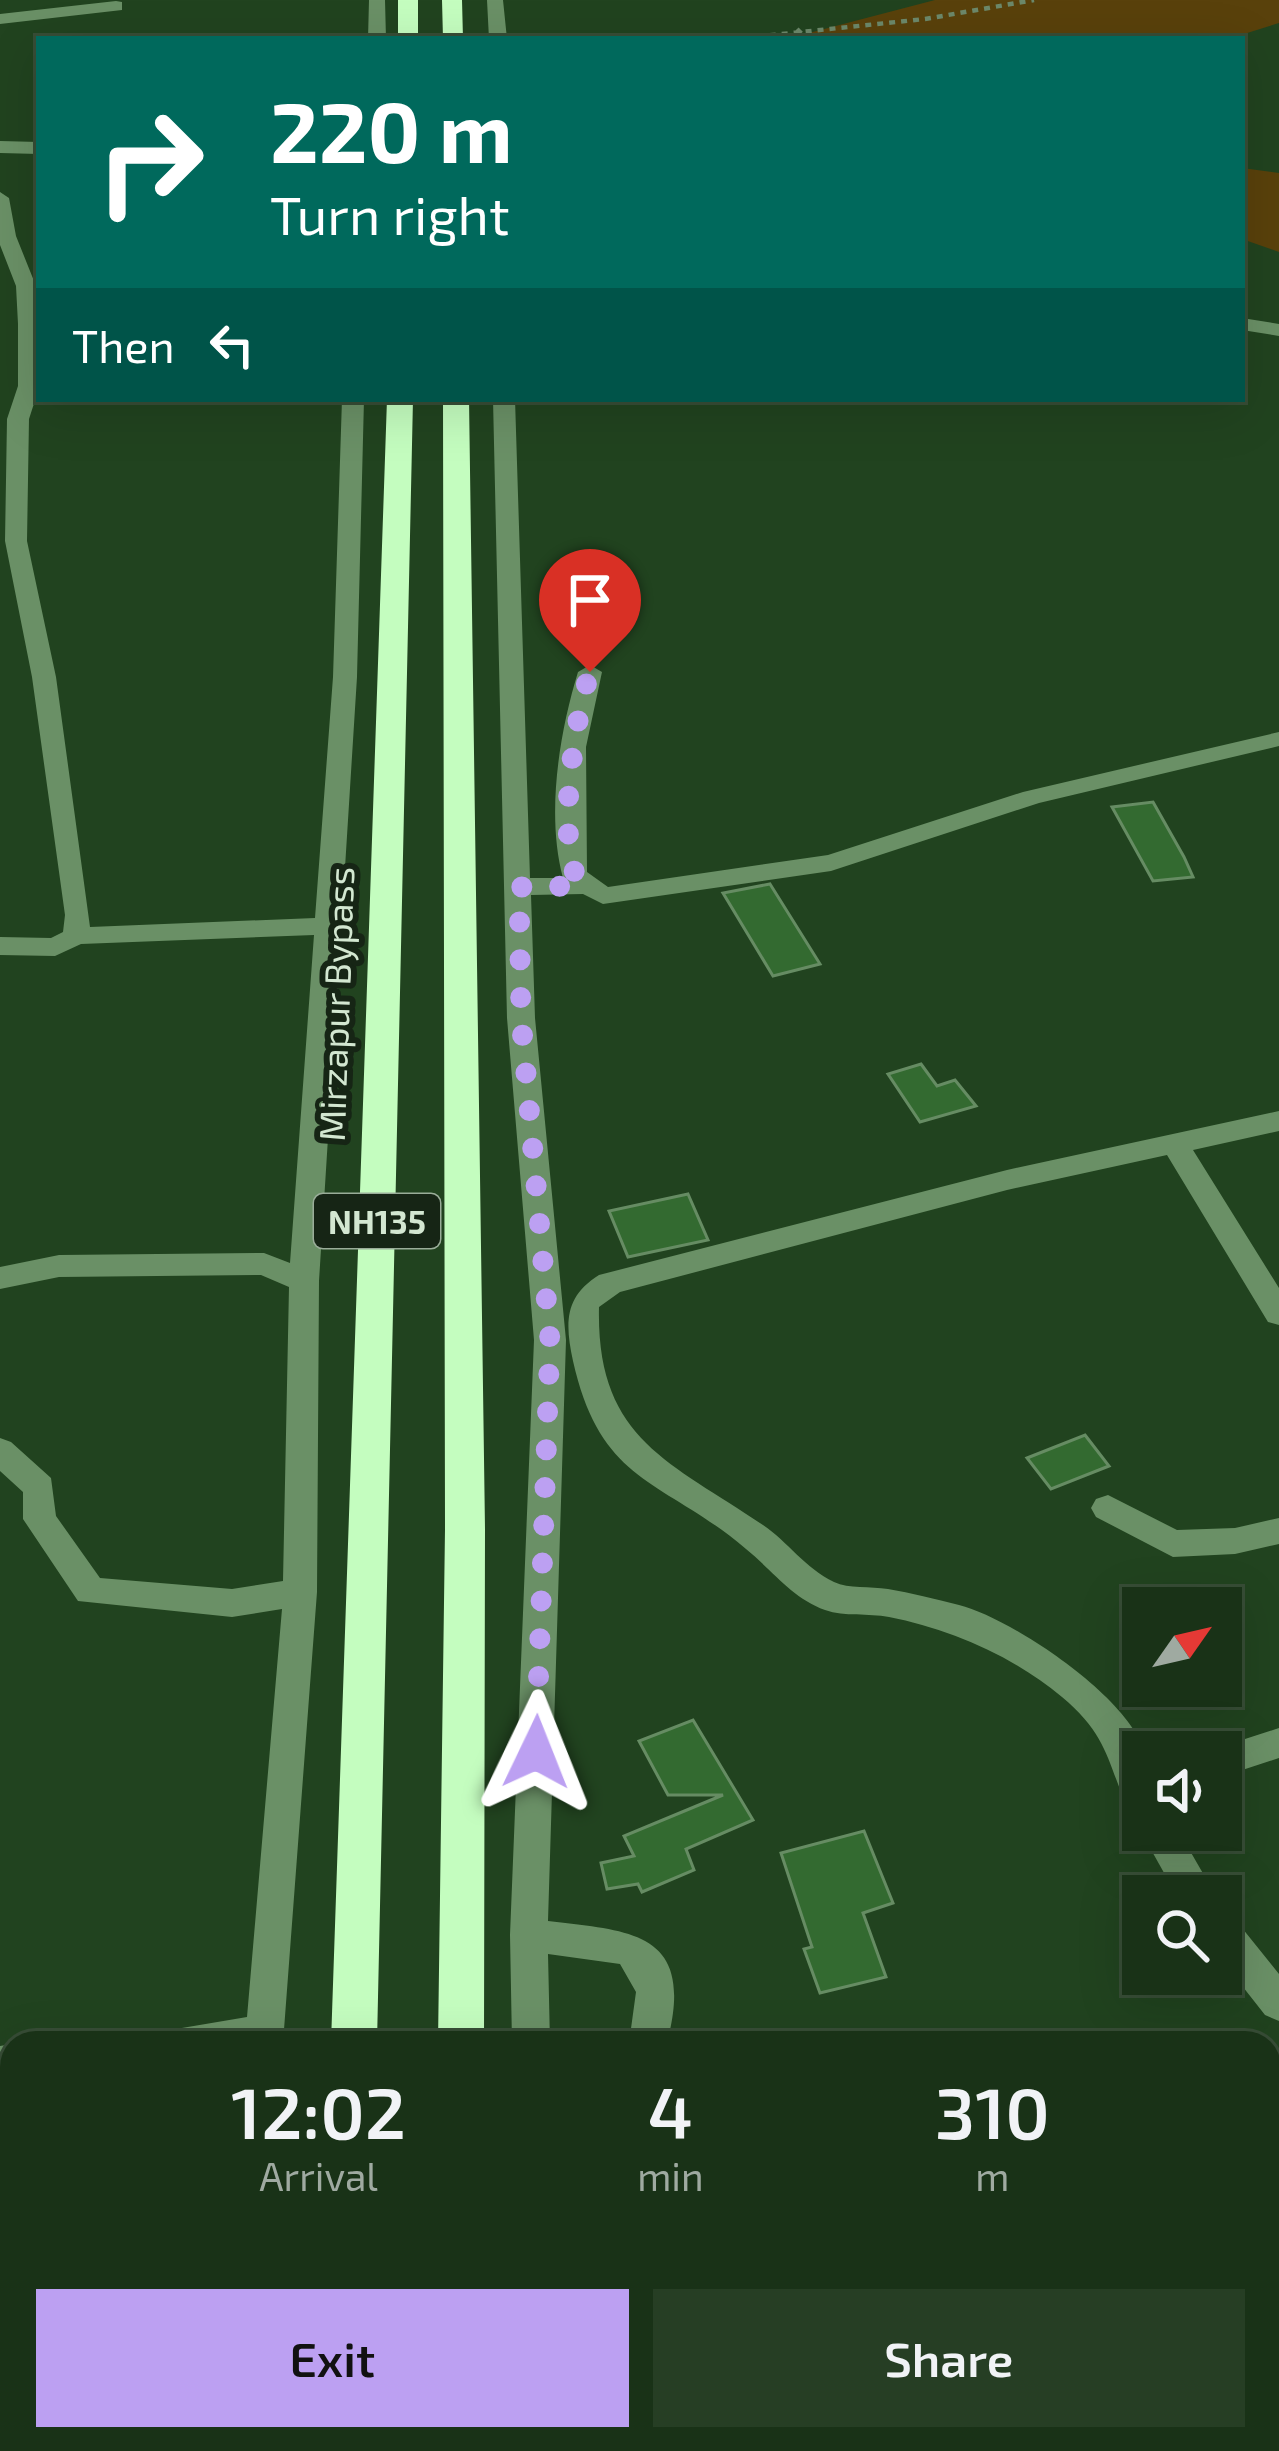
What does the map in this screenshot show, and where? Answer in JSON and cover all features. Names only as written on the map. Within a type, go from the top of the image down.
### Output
[{"type":"highway","points":[[408,0],[408,36]]},
{"type":"highway","points":[[452,0],[453,36]]},
{"type":"highway","name":"Mirzapur Bypass","points":[[354,2031],[400,402]]},
{"type":"highway","name":"NH135","points":[[456,402],[465,1529],[461,2031]]},
{"type":"street","points":[[377,0],[377,36]]},
{"type":"street","points":[[495,0],[498,36]]},
{"type":"street","points":[[0,19],[116,6]]},
{"type":"street","points":[[0,147],[36,148]]},
{"type":"street","points":[[0,199],[27,305],[29,386],[18,419],[16,541],[74,862],[76,936]]},
{"type":"street","points":[[1245,324],[1279,330]]},
{"type":"street","points":[[265,2031],[300,1592],[304,1281],[345,677],[353,402]]},
{"type":"street","points":[[504,402],[521,1018],[550,1340],[531,2031]]},
{"type":"street","points":[[581,886],[574,875],[569,804],[575,722],[590,672]]},
{"type":"street","points":[[519,887],[581,886],[603,896],[619,896],[831,863],[1032,797],[1279,739]]},
{"type":"street","points":[[0,946],[56,947],[76,936],[328,926]]},
{"type":"street","points":[[1122,1743],[1074,1686],[964,1620],[884,1602],[832,1598],[792,1573],[757,1538],[642,1464],[599,1406],[580,1322],[590,1296],[610,1283],[887,1209],[1279,1121]]},
{"type":"street","points":[[1174,1142],[1279,1313]]},
{"type":"street","points":[[0,1278],[59,1266],[264,1264],[304,1281]]},
{"type":"street","points":[[0,1451],[39,1486],[40,1520],[91,1591],[232,1604],[300,1592]]},
{"type":"street","points":[[1108,1508],[1173,1544],[1235,1541],[1279,1531]]},
{"type":"street","points":[[1242,1755],[1279,1743]]},
{"type":"street","points":[[530,1935],[630,1948],[657,1984],[650,2031]]},
{"type":"street","points":[[1242,1956],[1279,2003]]},
{"type":"path","points":[[751,36],[926,19],[1034,0]]},
{"type":"path","points":[[797,28],[804,36]]},
{"type":"shaded area","points":[[935,0],[1279,0],[1279,23],[1238,36],[797,36]]},
{"type":"shaded area","points":[[1245,168],[1279,173],[1279,252],[1245,240]]},
{"type":"building","points":[[1153,802],[1193,877],[1153,881],[1112,807]]},
{"type":"building","points":[[770,884],[820,964],[773,976],[723,893]]},
{"type":"building","points":[[921,1064],[937,1086],[955,1080],[976,1106],[920,1122],[888,1074]]},
{"type":"building","points":[[688,1194],[708,1240],[628,1257],[609,1211]]},
{"type":"building","points":[[1085,1435],[1109,1466],[1051,1489],[1027,1458]]},
{"type":"building","points":[[693,1720],[753,1820],[686,1849],[694,1870],[642,1892],[638,1884],[607,1889],[601,1863],[634,1856],[624,1836],[723,1795],[668,1795],[639,1741]]},
{"type":"building","points":[[864,1831],[893,1903],[863,1913],[886,1977],[820,1993],[804,1949],[812,1947],[781,1853]]},
{"type":"route","points":[[536,1752],[550,1340],[521,1018],[519,887],[581,886],[574,875],[569,804],[573,735],[590,672]]}]
